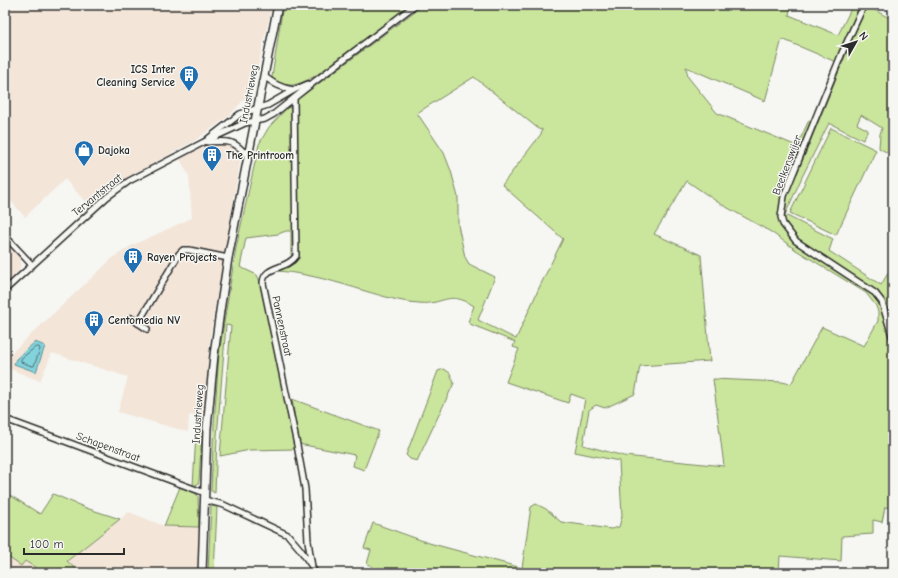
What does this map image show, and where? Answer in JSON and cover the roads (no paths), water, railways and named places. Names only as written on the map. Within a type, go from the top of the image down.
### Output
[{"type":"main road","name":"Industrieweg","points":[[202,573],[207,428],[214,355],[228,258],[278,5]]},
{"type":"street","name":"Tervantstraat","points":[[5,290],[107,197],[129,181],[204,142],[245,123],[265,119],[274,114],[415,5]]},
{"type":"street","name":"Beelkenswijer","points":[[864,5],[842,53],[784,196],[781,217],[783,224],[796,241],[875,293],[882,302],[893,339]]},
{"type":"street","points":[[264,76],[284,89],[294,90]]},
{"type":"street","name":"Tervantstraat","points":[[204,142],[240,114],[268,106],[294,90],[314,82]]},
{"type":"street","name":"Pannenstraat","points":[[294,98],[296,256],[291,262],[267,273],[263,277],[263,283],[305,489],[308,541],[312,567],[315,573]]},
{"type":"street","name":"Tervantstraat","points":[[204,142],[224,141],[234,143],[242,149],[248,157]]},
{"type":"street","points":[[5,236],[32,265]]},
{"type":"street","points":[[138,323],[179,254],[184,250],[228,258]]},
{"type":"street","points":[[131,318],[147,329]]},
{"type":"street","name":"Schapenstraat","points":[[5,419],[205,496],[224,505],[288,536],[300,549],[312,567]]},
{"type":"water","points":[[35,342],[45,346],[36,372],[14,364],[16,359]]},
{"type":"place","name":"ICS Inter Cleaning Service","points":[[189,92]]},
{"type":"place","name":"Dajoka","points":[[84,167]]},
{"type":"place","name":"The Printroom","points":[[212,172]]},
{"type":"place","name":"Rayen Projects","points":[[133,274]]},
{"type":"place","name":"Centomedia NV","points":[[94,337]]}]
